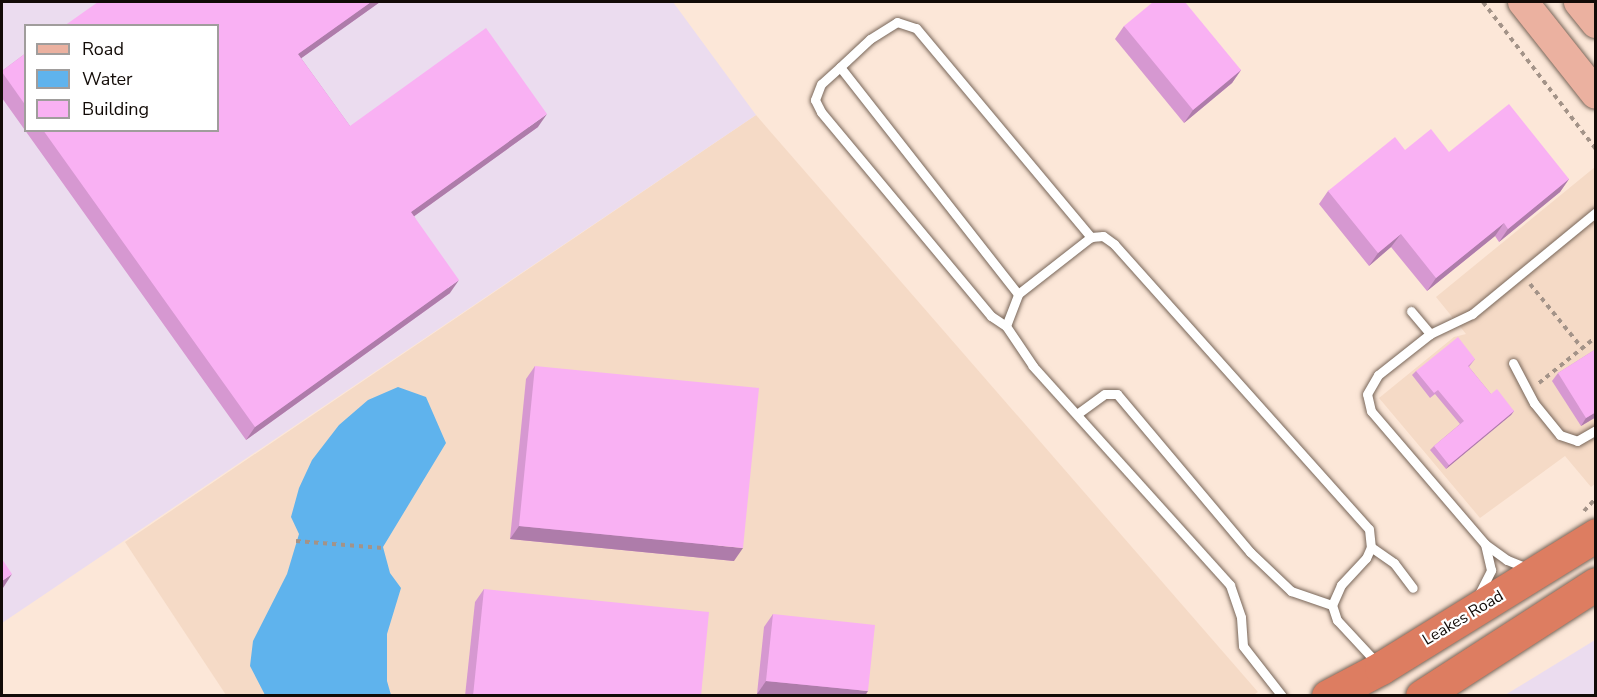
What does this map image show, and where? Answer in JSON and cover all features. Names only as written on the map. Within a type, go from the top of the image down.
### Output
[{"type":"highway","name":"Leakes Road","points":[[1328,696],[1381,668],[1540,572],[1596,535]]},
{"type":"highway","points":[[1422,696],[1596,584]]},
{"type":"main road","points":[[1523,2],[1596,94]]},
{"type":"main road","points":[[1579,2],[1596,23]]},
{"type":"lane","points":[[1091,237],[916,28],[897,22],[870,39],[821,84],[815,100],[821,112],[991,316],[1006,326],[1033,366],[1230,585],[1241,617],[1243,646],[1282,696]]},
{"type":"lane","points":[[840,67],[1018,294]]},
{"type":"lane","points":[[1540,572],[1507,560],[1485,544],[1368,402],[1369,385],[1378,375],[1430,334],[1461,322],[1596,212]]},
{"type":"lane","points":[[1006,326],[1018,294],[1091,237],[1103,236],[1114,244],[1369,530],[1371,547],[1366,558],[1341,585],[1332,605],[1337,620],[1381,668]]},
{"type":"lane","points":[[1411,311],[1430,334]]},
{"type":"lane","points":[[1513,363],[1534,403],[1560,435],[1577,441],[1596,430]]},
{"type":"lane","points":[[1077,414],[1105,394],[1117,394],[1250,552],[1291,591],[1332,605]]},
{"type":"lane","points":[[1468,614],[1491,570],[1485,544]]},
{"type":"lane","points":[[1371,547],[1394,563],[1413,588]]},
{"type":"path","points":[[1483,2],[1596,149]]},
{"type":"path","points":[[1521,274],[1582,348]]},
{"type":"path","points":[[1545,392],[1538,383],[1596,337]]},
{"type":"path","points":[[1569,358],[1574,367]]},
{"type":"path","points":[[296,541],[383,548]]},
{"type":"shaded area","points":[[2,2],[673,2],[756,115],[2,623]]},
{"type":"shaded area","points":[[756,115],[1258,692],[1252,696],[226,695],[125,542]]},
{"type":"shaded area","points":[[1595,167],[1595,484],[1591,487],[1565,456],[1480,518],[1379,398],[1454,337],[1466,334],[1436,297]]},
{"type":"shaded area","points":[[1595,640],[1595,695],[1505,695]]},
{"type":"water","points":[[398,387],[426,397],[446,443],[383,547],[390,573],[401,588],[387,634],[387,681],[391,695],[265,695],[250,666],[253,641],[287,574],[299,534],[291,517],[299,488],[312,460],[339,425],[368,400]]},
{"type":"building","points":[[98,2],[371,2],[298,54],[350,126],[486,28],[547,114],[411,212],[459,280],[255,427],[44,132],[219,132],[219,24],[67,24]]},
{"type":"building","points":[[1153,2],[1185,2],[1241,70],[1193,110],[1124,26]]},
{"type":"building","points":[[24,54],[24,103],[2,72]]},
{"type":"building","points":[[1509,104],[1569,179],[1508,229],[1504,223],[1436,278],[1401,234],[1378,253],[1328,191],[1395,137],[1405,150],[1431,129],[1449,152]]},
{"type":"building","points":[[1458,337],[1475,359],[1468,366],[1491,394],[1497,389],[1514,411],[1449,465],[1434,446],[1464,421],[1438,390],[1434,393],[1416,371]]},
{"type":"building","points":[[1596,349],[1596,412],[1586,418],[1558,373]]},
{"type":"building","points":[[535,366],[759,388],[743,548],[519,526]]},
{"type":"building","points":[[2,559],[12,574],[2,581]]},
{"type":"building","points":[[484,589],[709,612],[701,696],[473,696]]},
{"type":"building","points":[[773,614],[875,625],[868,691],[766,681]]}]
